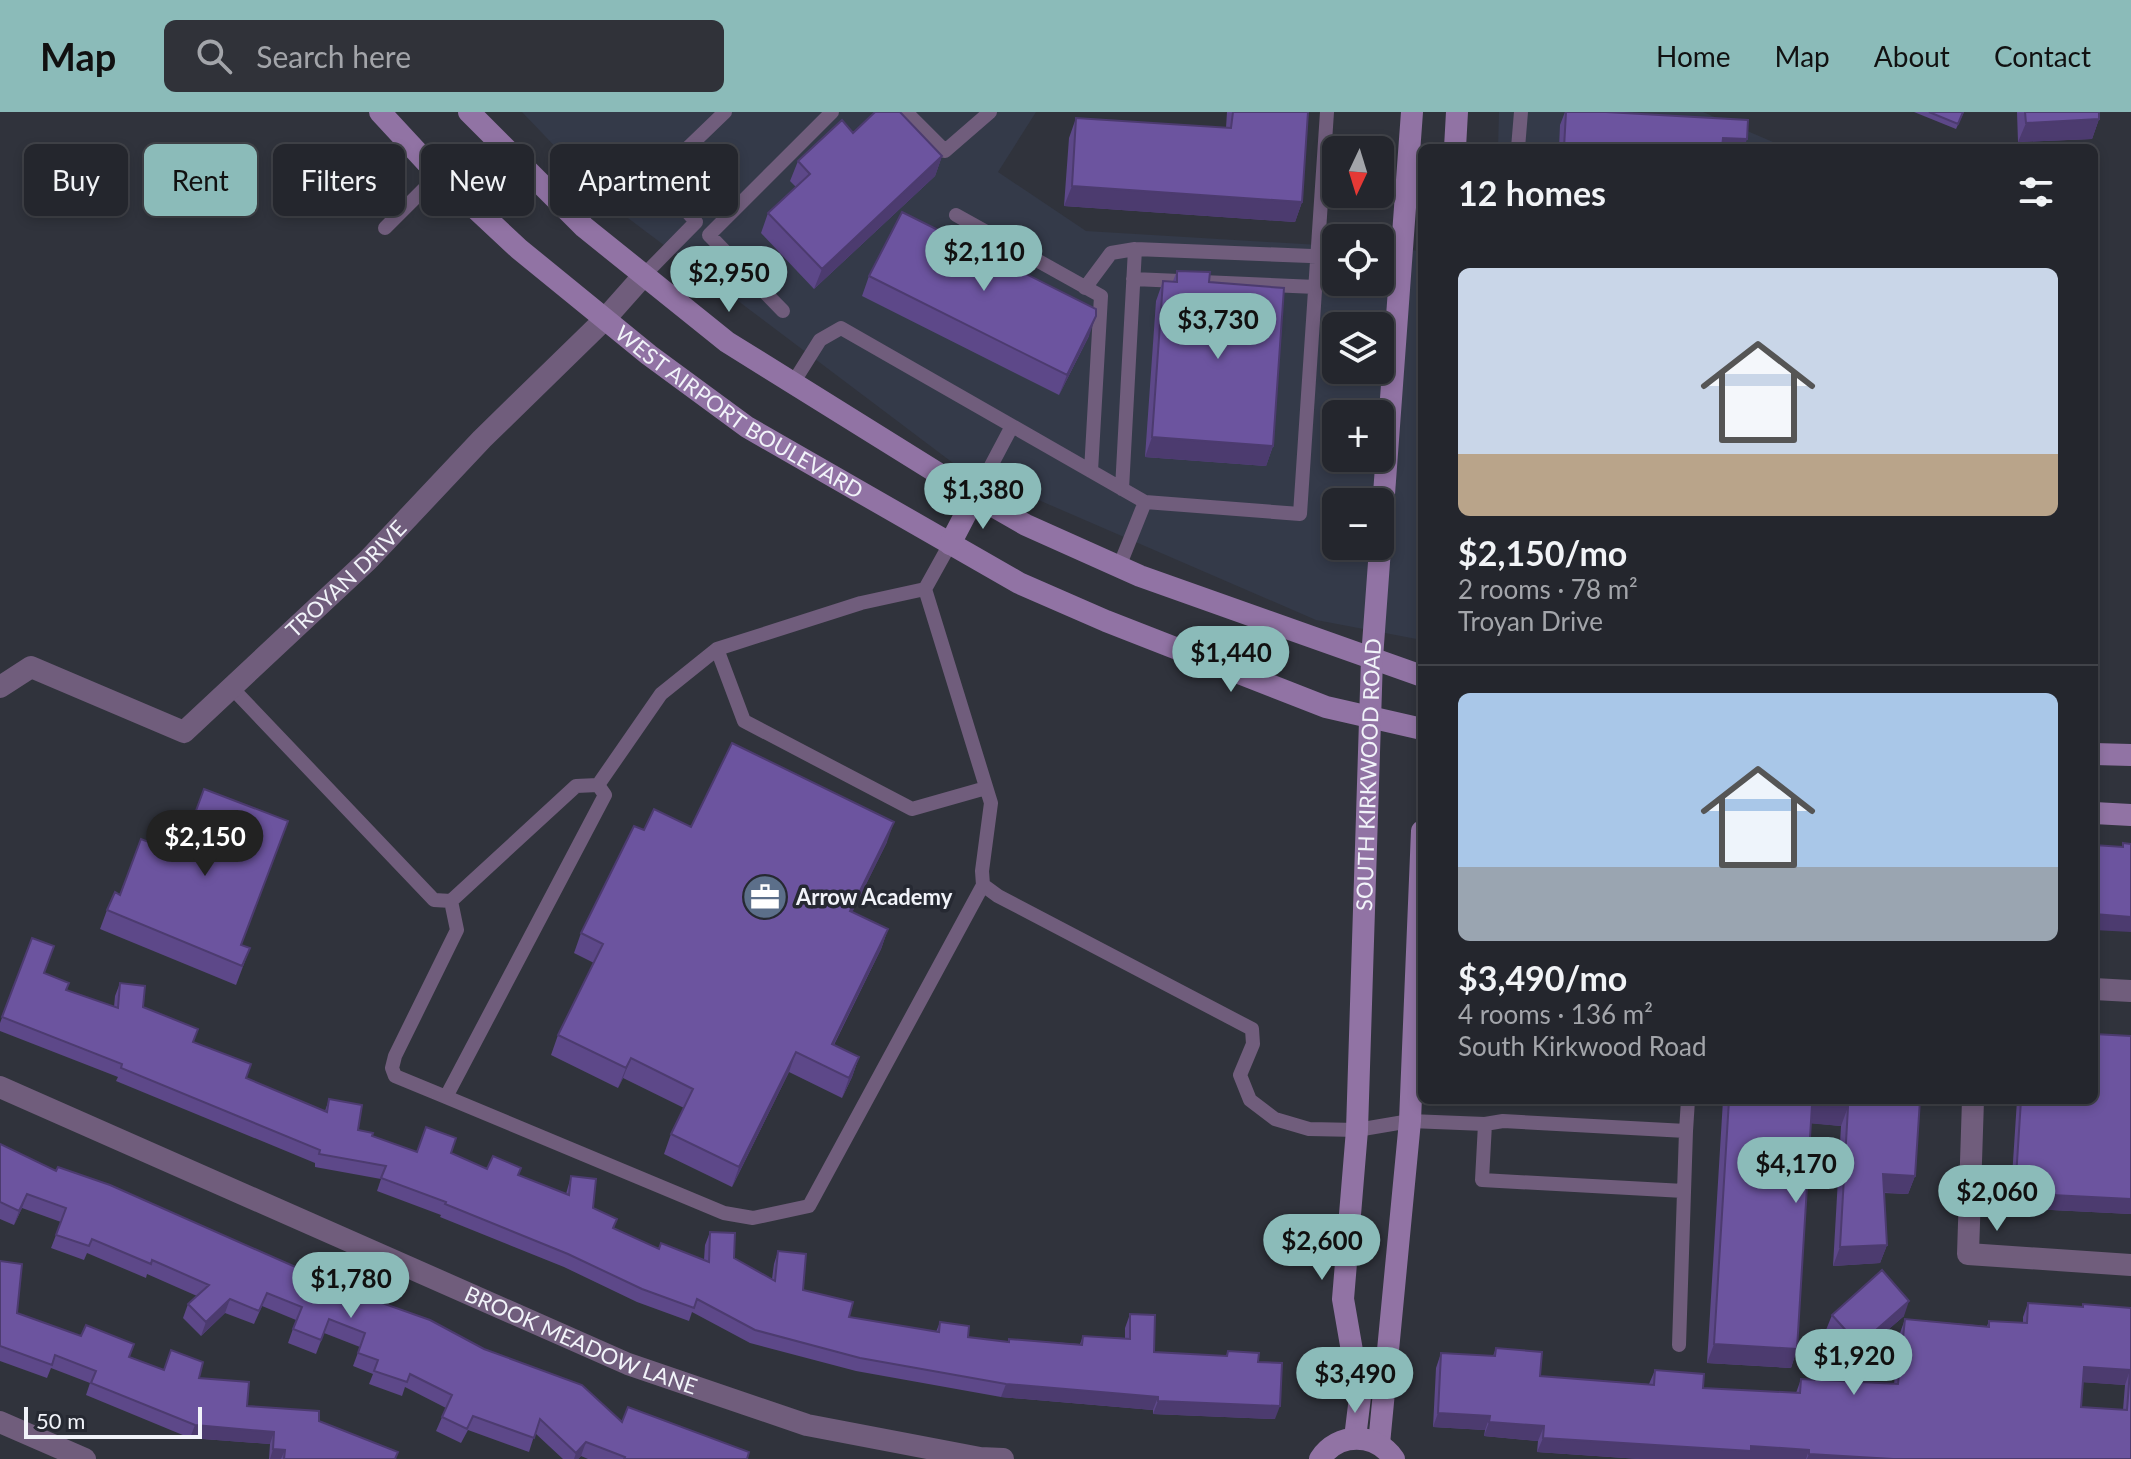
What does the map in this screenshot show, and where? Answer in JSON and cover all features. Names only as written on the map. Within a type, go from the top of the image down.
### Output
[{"type":"main road","name":"WEST AIRPORT BOULEVARD","points":[[380,112],[421,155]]},
{"type":"main road","points":[[469,112],[584,227],[727,342],[975,496],[1026,525],[1119,567],[1418,675]]},
{"type":"main road","name":"SOUTH KIRKWOOD ROAD","points":[[1355,1438],[1360,1397],[1343,1299],[1357,1130],[1372,658],[1412,112]]},
{"type":"main road","points":[[1455,144],[1457,112]]},
{"type":"main road","name":"WEST AIRPORT BOULEVARD","points":[[484,216],[604,320],[747,427],[1019,583],[1106,621],[1326,707],[1418,728]]},
{"type":"main road","points":[[950,544],[975,496]]},
{"type":"main road","points":[[2098,754],[2131,755]]},
{"type":"main road","points":[[2098,813],[2131,815]]},
{"type":"main road","points":[[1320,1459],[1331,1446],[1355,1438],[1387,1452],[1410,1121],[1418,928]]},
{"type":"street","name":"TROYAN DRIVE","points":[[0,687],[31,667],[184,732],[368,560],[482,439],[604,320],[644,275]]},
{"type":"street","points":[[2098,989],[2131,991]]},
{"type":"street","name":"BROOK MEADOW LANE","points":[[0,1087],[628,1364],[807,1425],[980,1458],[1003,1459]]},
{"type":"street","points":[[1973,1104],[1968,1254],[2131,1265]]},
{"type":"street","points":[[0,1422],[85,1459]]},
{"type":"lane","points":[[725,112],[670,165],[666,187],[783,311]]},
{"type":"lane","points":[[709,235],[832,112]]},
{"type":"lane","points":[[906,112],[945,151],[990,112]]},
{"type":"lane","points":[[793,383],[820,340],[841,328],[1145,502],[1300,514],[1327,112]]},
{"type":"lane","points":[[1518,144],[1521,112]]},
{"type":"lane","points":[[385,228],[421,192]]},
{"type":"lane","points":[[956,215],[1101,296],[1091,471]]},
{"type":"lane","points":[[644,275],[696,222]]},
{"type":"lane","points":[[1122,489],[1135,249]]},
{"type":"lane","points":[[1085,288],[1111,253],[1135,249],[1322,256]]},
{"type":"lane","points":[[1133,279],[1316,287]]},
{"type":"lane","points":[[975,496],[1012,426]]},
{"type":"lane","points":[[1119,567],[1145,502]]},
{"type":"lane","points":[[451,901],[457,930],[395,1056],[392,1068],[395,1076],[724,1213],[753,1218],[809,1206],[983,885],[991,803],[925,589],[950,544]]},
{"type":"lane","points":[[598,785],[661,694],[717,649],[861,603],[925,589]]},
{"type":"lane","points":[[717,649],[744,721],[912,809],[986,788]]},
{"type":"lane","points":[[232,688],[434,900],[451,901],[576,786],[598,785]]},
{"type":"lane","points":[[446,1097],[605,795],[598,785]]},
{"type":"lane","points":[[983,885],[998,896],[1252,1029],[1253,1044],[1240,1075],[1250,1100],[1275,1119],[1309,1129],[1357,1130],[1410,1121],[1485,1124],[1503,1121],[1686,1131]]},
{"type":"lane","points":[[1679,1345],[1688,1104]]},
{"type":"lane","points":[[1485,1124],[1482,1180],[1684,1191]]},
{"type":"shaded area","points":[[522,112],[1036,112],[998,172],[1086,231],[1322,245],[1322,296],[1394,296],[1394,249],[1418,251],[1418,639],[1316,620],[953,463],[625,216],[738,216],[738,144],[553,144]]},
{"type":"shaded area","points":[[1499,112],[1703,112],[1778,144],[1498,144]]},
{"type":"building","points":[[875,112],[900,112],[942,156],[822,269],[768,213],[810,174],[798,161],[842,120],[853,133]]},
{"type":"building","points":[[1233,112],[1308,112],[1302,202],[1072,186],[1076,118],[1231,128]]},
{"type":"building","points":[[1566,112],[1748,120],[1747,139],[1723,138],[1722,144],[1564,144]]},
{"type":"building","points":[[1929,112],[1963,112],[1958,124]]},
{"type":"building","points":[[2025,112],[2099,112],[2099,119],[2026,123]]},
{"type":"building","points":[[902,212],[1096,309],[1096,316],[1067,375],[869,276]]},
{"type":"building","points":[[1177,271],[1210,272],[1209,282],[1284,288],[1273,446],[1152,437],[1163,281],[1177,282]]},
{"type":"building","points":[[732,743],[894,822],[850,911],[888,929],[832,1044],[859,1057],[849,1078],[796,1052],[739,1167],[671,1134],[693,1089],[631,1058],[626,1068],[558,1035],[603,944],[581,933],[634,826],[644,830],[654,809],[691,827]]},
{"type":"building","points":[[204,789],[288,821],[241,945],[250,948],[242,966],[107,910],[115,892],[120,895],[141,839],[180,854]]},
{"type":"building","points":[[2123,843],[2131,844],[2131,917],[2098,914],[2098,845],[2123,847]]},
{"type":"building","points":[[32,938],[54,946],[44,973],[69,983],[66,990],[118,1008],[120,983],[145,986],[143,1007],[198,1029],[193,1042],[251,1064],[246,1078],[327,1112],[329,1099],[362,1105],[358,1130],[373,1133],[372,1136],[417,1152],[426,1127],[456,1138],[451,1153],[487,1169],[493,1156],[521,1168],[518,1175],[569,1195],[571,1176],[596,1179],[593,1208],[617,1219],[613,1228],[659,1249],[661,1243],[709,1262],[710,1232],[735,1233],[734,1258],[775,1281],[778,1251],[806,1254],[803,1290],[853,1302],[849,1317],[939,1332],[940,1322],[969,1326],[968,1337],[1082,1345],[1083,1336],[1130,1339],[1130,1314],[1155,1315],[1154,1352],[1227,1356],[1228,1351],[1259,1353],[1258,1362],[1282,1363],[1280,1406],[1158,1401],[1158,1397],[1006,1384],[860,1358],[755,1330],[697,1299],[694,1308],[642,1289],[446,1202],[381,1178],[386,1166],[319,1154],[320,1150],[121,1068],[122,1064],[2,1017]]},
{"type":"building","points":[[2098,1034],[2131,1036],[2131,1199],[2015,1193],[2021,1104],[2098,1104]]},
{"type":"building","points":[[1729,1104],[1920,1104],[1915,1176],[1883,1174],[1887,1245],[1840,1247],[1848,1107],[1812,1105],[1797,1349],[1714,1344]]},
{"type":"building","points":[[0,1144],[56,1171],[58,1167],[110,1185],[362,1296],[430,1320],[484,1349],[582,1385],[622,1422],[628,1407],[749,1452],[747,1459],[624,1459],[586,1442],[576,1453],[540,1419],[534,1438],[473,1416],[467,1429],[442,1417],[452,1395],[410,1374],[407,1382],[374,1371],[378,1360],[358,1353],[365,1333],[329,1319],[321,1340],[293,1329],[302,1307],[267,1293],[259,1311],[230,1299],[206,1322],[188,1304],[209,1285],[152,1260],[151,1264],[92,1239],[89,1246],[56,1235],[66,1208],[27,1194],[19,1211],[0,1202]]},
{"type":"building","points":[[0,1261],[22,1264],[17,1313],[81,1336],[86,1325],[134,1344],[129,1357],[164,1370],[171,1350],[203,1362],[199,1378],[249,1382],[247,1406],[319,1411],[319,1421],[398,1452],[395,1459],[284,1459],[285,1450],[273,1449],[274,1432],[195,1425],[91,1383],[96,1371],[55,1355],[52,1365],[0,1346]]},
{"type":"building","points":[[1882,1270],[1909,1301],[1859,1345],[1832,1315]]},
{"type":"building","points":[[2028,1303],[2131,1308],[2131,1459],[1893,1459],[1809,1454],[1809,1450],[1751,1446],[1751,1451],[1543,1438],[1544,1426],[1489,1422],[1490,1416],[1438,1413],[1441,1353],[1495,1356],[1496,1348],[1542,1352],[1540,1376],[1654,1385],[1655,1370],[1704,1374],[1703,1388],[1800,1393],[1801,1379],[1898,1384],[1905,1319],[1989,1327],[1989,1321],[2027,1323]],"holes":[[[2084,1367],[2130,1370],[2127,1410],[2081,1407]]]},
{"type":"place","name":"Arrow Academy","points":[[765,897]]}]
